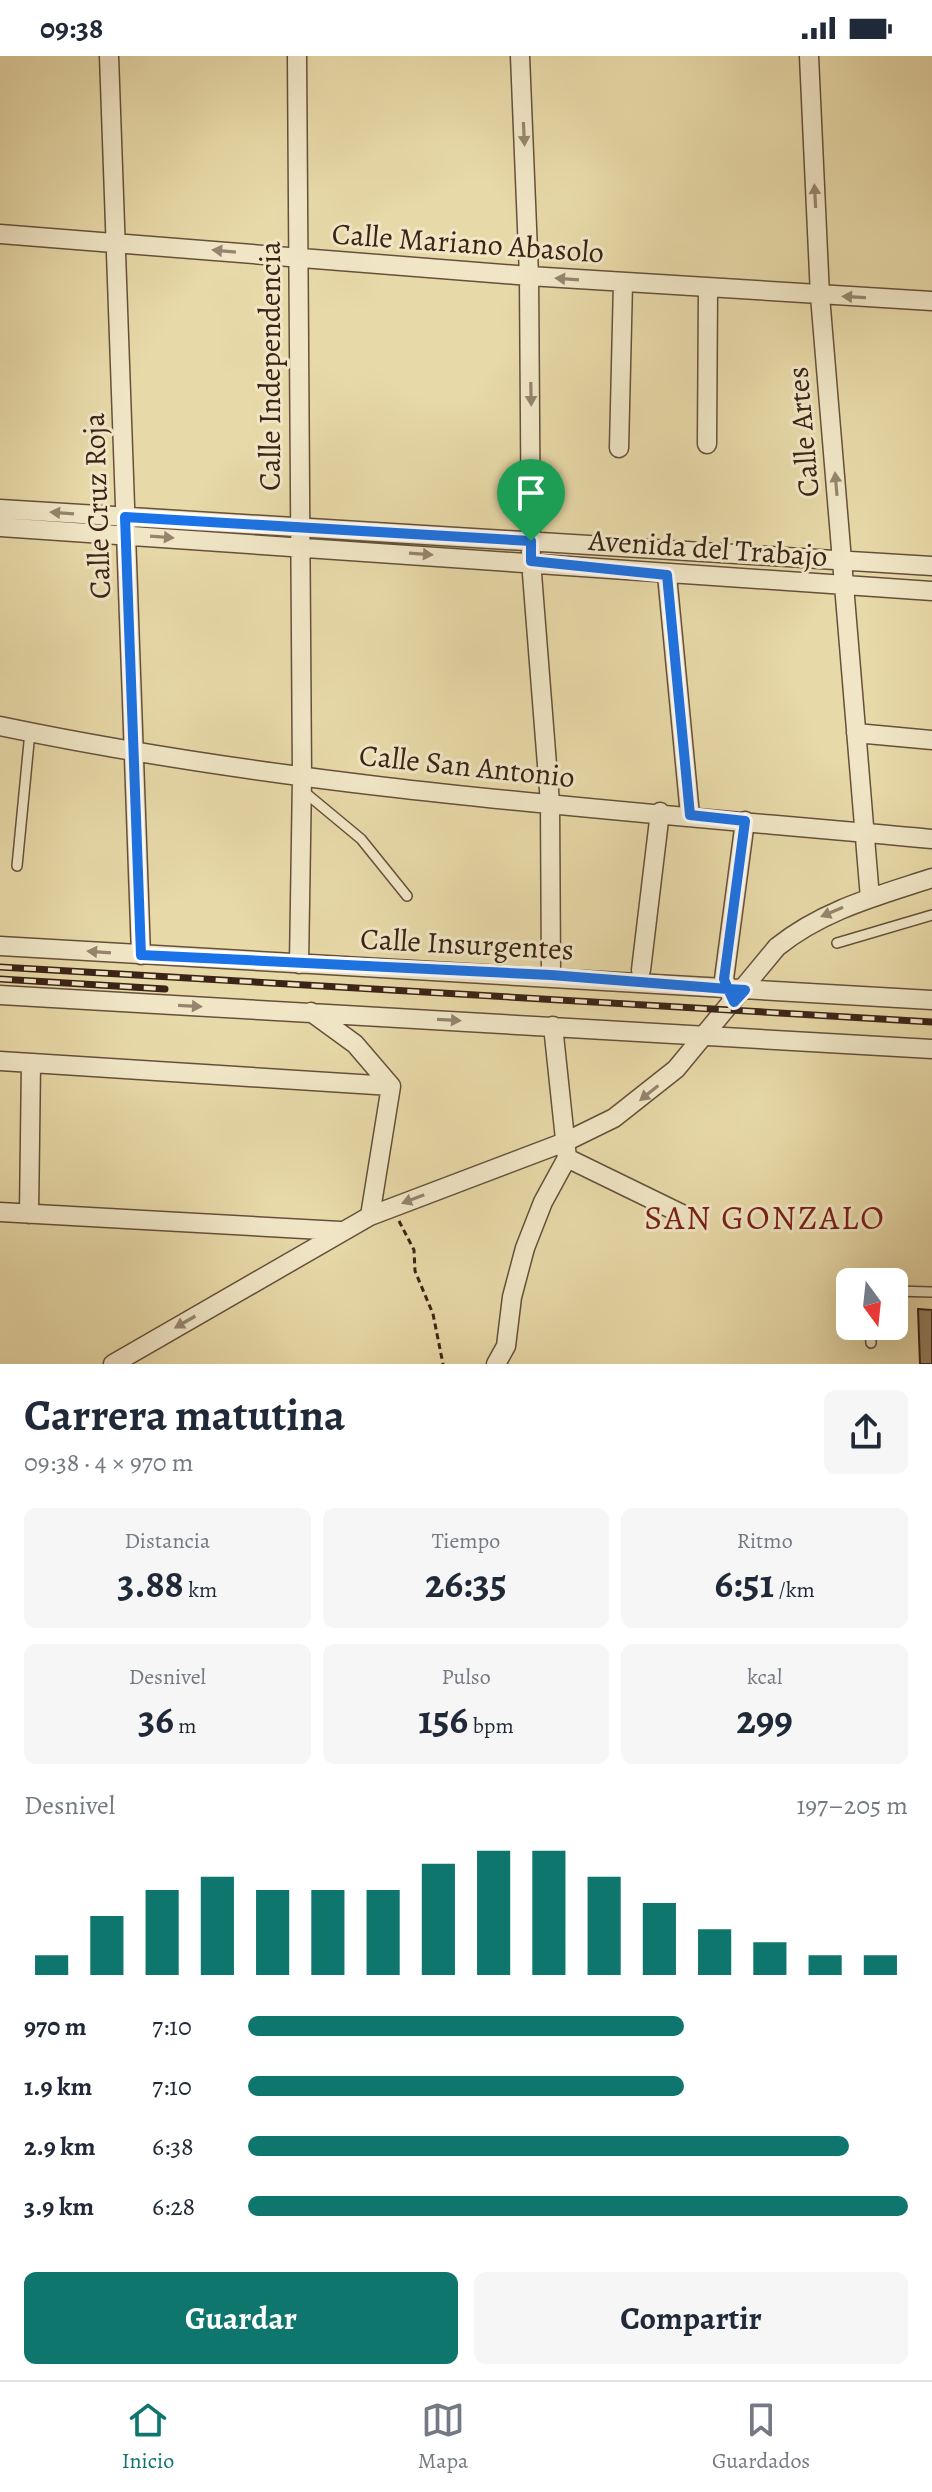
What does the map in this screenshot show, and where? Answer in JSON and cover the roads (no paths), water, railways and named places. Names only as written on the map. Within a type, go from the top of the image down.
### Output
[{"type":"street","name":"Calle Cruz Roja","points":[[109,56],[141,955]]},
{"type":"street","name":"Calle Independencia","points":[[297,56],[302,784],[299,964]]},
{"type":"street","points":[[520,56],[529,276],[531,561],[550,803],[551,975]]},
{"type":"street","name":"Calle Artes","points":[[809,56],[820,296],[870,898]]},
{"type":"street","name":"Calle Mariano Abasolo","points":[[0,234],[623,283],[932,301]]},
{"type":"street","points":[[619,448],[623,283]]},
{"type":"street","points":[[707,444],[708,288]]},
{"type":"street","name":"Avenida del Trabajo","points":[[0,509],[126,526],[298,537],[667,575],[932,591]]},
{"type":"street","name":"Avenida del Trabajo","points":[[0,527],[126,526]]},
{"type":"street","name":"Avenida del Trabajo","points":[[298,537],[531,541],[932,566]]},
{"type":"street","points":[[667,575],[690,815]]},
{"type":"street","name":"Calle San Antonio","points":[[0,726],[302,784],[660,812],[932,839]]},
{"type":"street","points":[[856,733],[932,740]]},
{"type":"street","points":[[641,970],[660,812]]},
{"type":"street","points":[[733,990],[745,821]]},
{"type":"street","points":[[113,1364],[370,1216],[566,1150],[636,1103],[676,1069],[707,1035],[733,990],[797,931],[819,917],[932,878]]},
{"type":"street","name":"Calle Insurgentes","points":[[0,946],[551,975],[733,990],[932,1000]]},
{"type":"street","points":[[0,995],[932,1049]]},
{"type":"street","points":[[311,1012],[355,1044],[391,1086],[370,1216]]},
{"type":"street","points":[[355,1044],[361,1015]]},
{"type":"street","points":[[496,1364],[506,1346],[512,1297],[525,1248],[566,1150],[553,1026]]},
{"type":"street","points":[[0,1061],[391,1086]]},
{"type":"street","points":[[29,1214],[31,1063]]},
{"type":"street","points":[[566,1150],[686,1216]]},
{"type":"street","points":[[0,1212],[340,1231]]},
{"type":"lane","points":[[17,866],[30,732]]},
{"type":"lane","points":[[302,784],[361,839],[407,896]]},
{"type":"lane","points":[[837,943],[932,915]]},
{"type":"lane","points":[[908,1291],[932,1292]]},
{"type":"railway","points":[[0,967],[932,1022]]},
{"type":"railway","points":[[0,979],[165,989]]},
{"type":"district","name":"SAN GONZALO","points":[[765,1217]]}]
